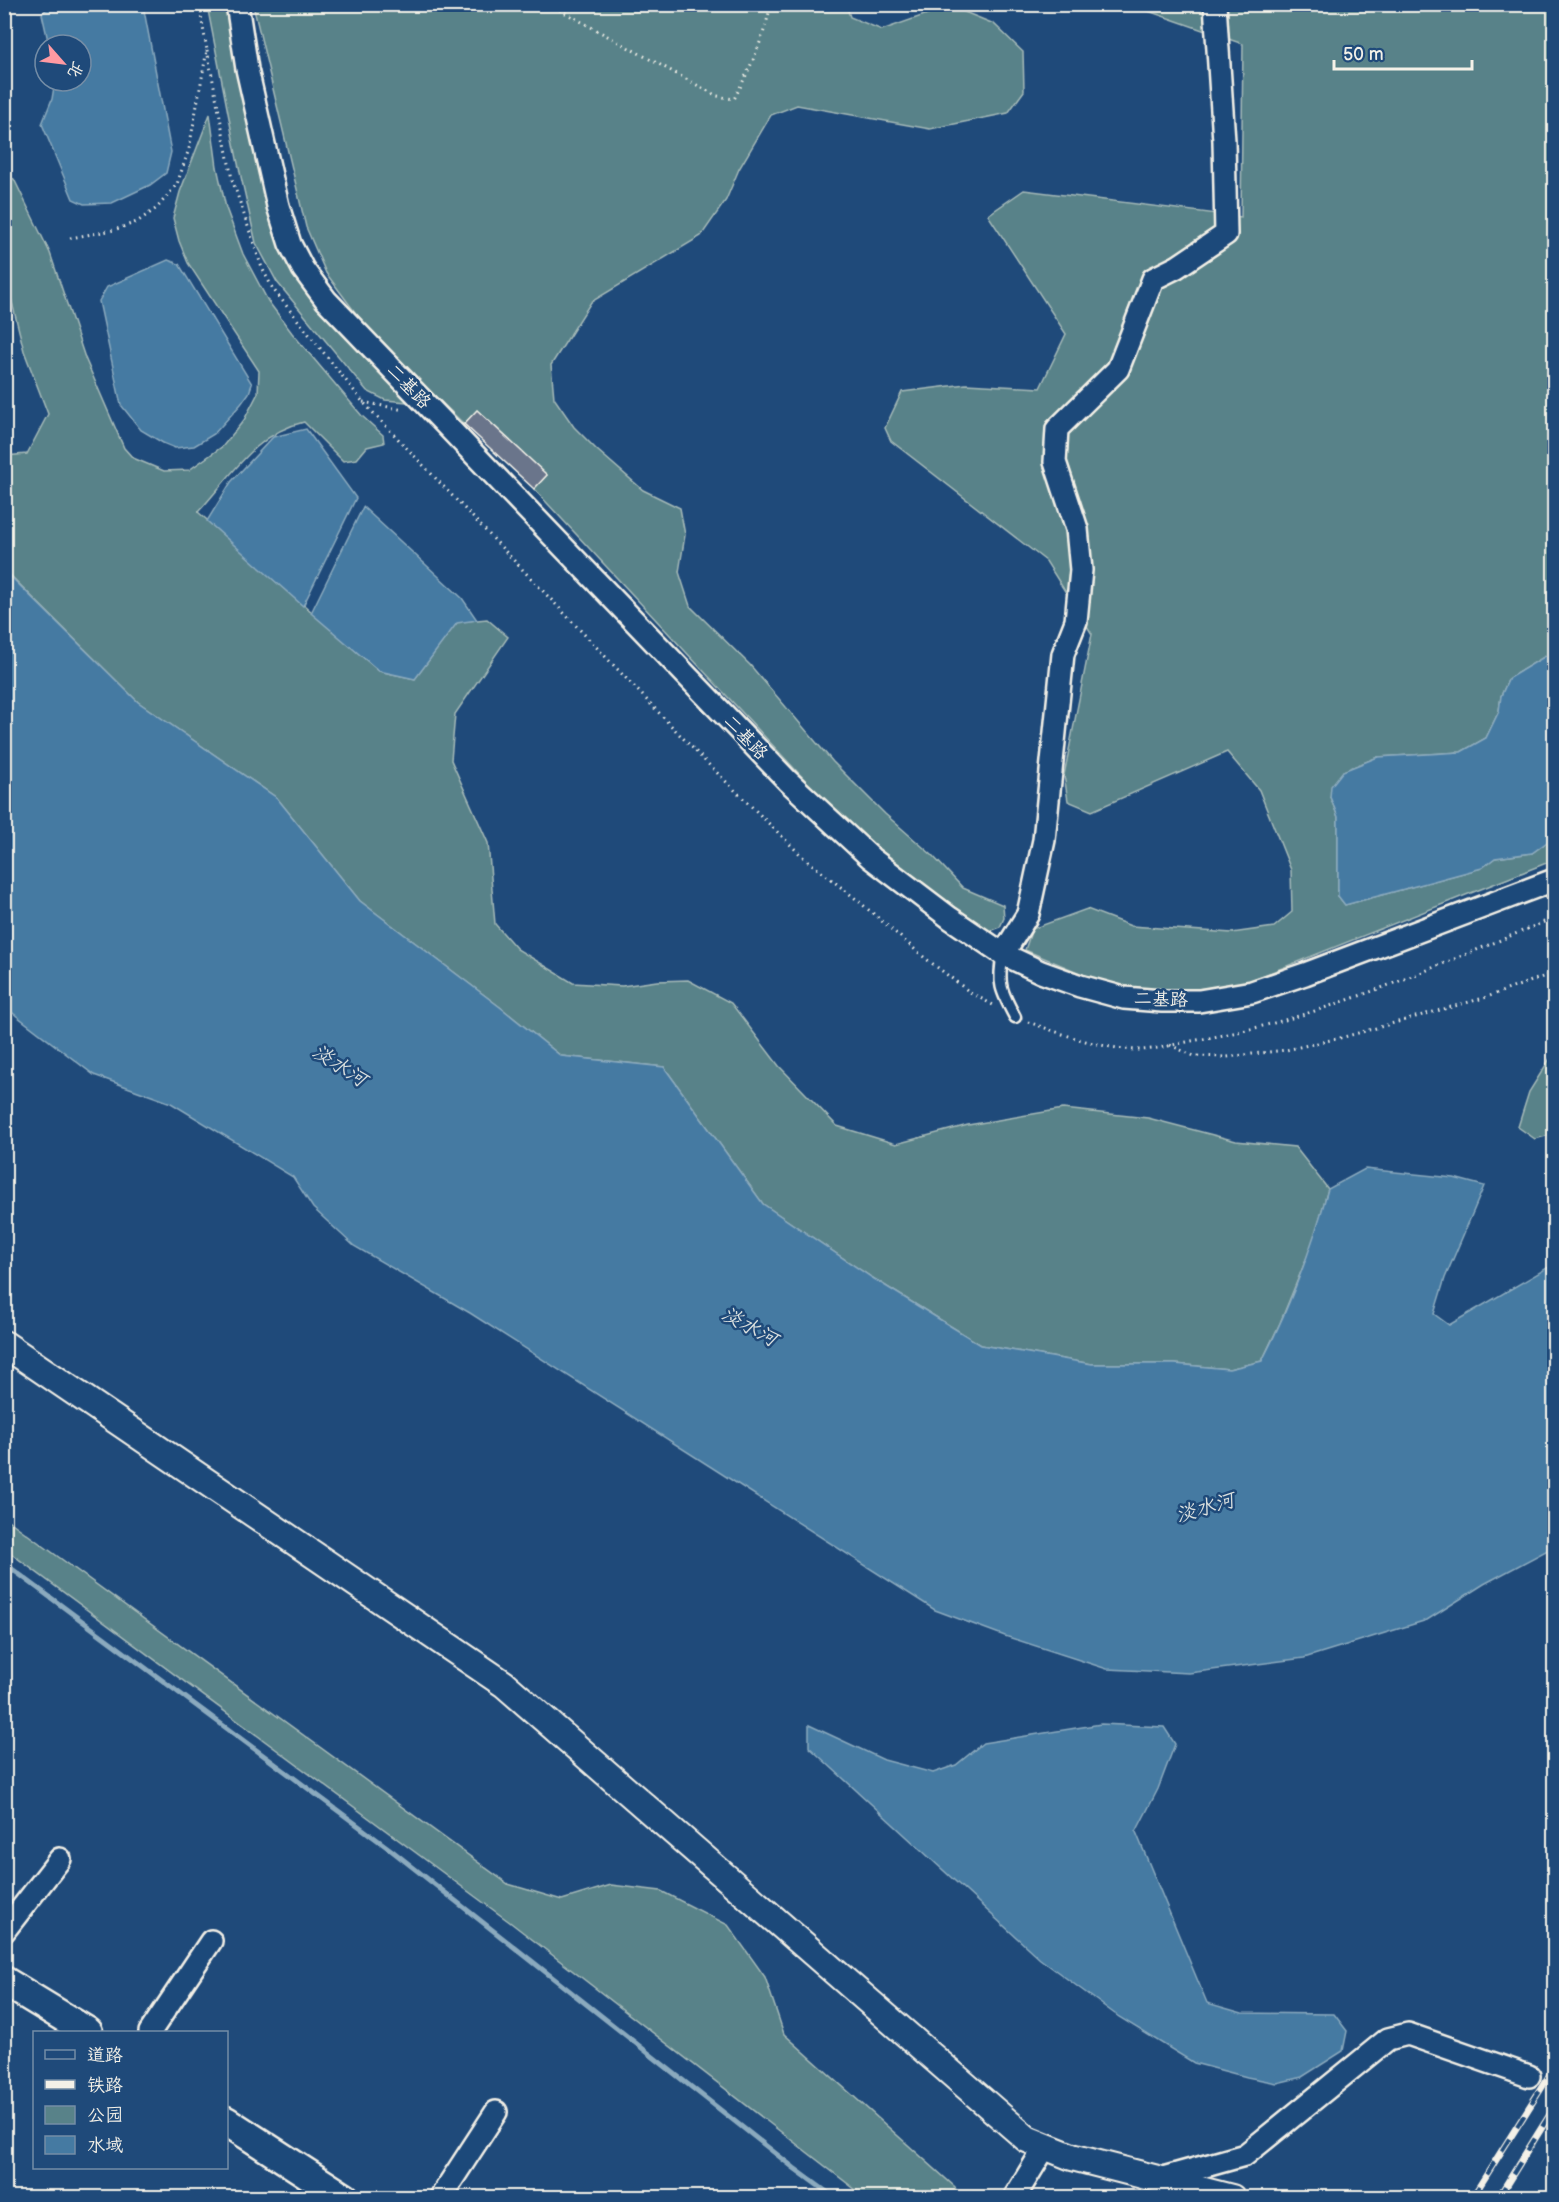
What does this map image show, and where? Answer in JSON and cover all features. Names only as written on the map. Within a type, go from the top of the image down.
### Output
[{"type":"main road","points":[[4,1981],[86,2031]]},
{"type":"main road","points":[[228,2122],[345,2198]]},
{"type":"street","name":"二基路","points":[[237,4],[249,80],[278,206],[290,244],[303,269],[326,300],[788,781],[871,858],[950,918],[1003,954],[1070,983],[1124,998],[1199,1001],[1251,992],[1305,974],[1554,880]]},
{"type":"street","points":[[1003,954],[1028,914],[1044,840],[1063,654],[1076,621],[1081,570],[1079,549],[1077,529],[1055,462],[1057,429],[1118,369],[1153,279],[1178,267],[1226,234],[1224,141],[1215,4]]},
{"type":"street","points":[[4,1344],[504,1684],[1027,2139],[1072,2157],[1232,2198]]},
{"type":"street","points":[[4,1930],[60,1859]]},
{"type":"street","points":[[151,2031],[211,1941]]},
{"type":"street","points":[[1159,2179],[1245,2155],[1388,2039],[1408,2034],[1529,2076]]},
{"type":"street","points":[[440,2198],[496,2112]]},
{"type":"street","points":[[1014,2198],[1045,2147]]},
{"type":"lane","points":[[1003,954],[999,976],[1004,996],[1015,1017]]},
{"type":"path","points":[[199,4],[232,179],[262,267],[273,289],[363,402],[702,758],[804,858],[971,993],[1015,1017],[1066,1035],[1105,1046],[1140,1050],[1232,1034],[1366,995],[1554,918]]},
{"type":"path","points":[[549,4],[717,96],[734,99],[749,71],[767,26],[771,4]]},
{"type":"path","points":[[70,238],[114,230],[137,222],[157,208],[177,184],[189,149],[207,50]]},
{"type":"path","points":[[363,402],[438,417]]},
{"type":"path","points":[[1168,1045],[1194,1056],[1227,1057],[1287,1050],[1344,1037],[1488,997],[1554,974]]},
{"type":"green space","points":[[846,4],[850,17],[882,30],[950,6],[994,24],[1023,52],[1024,91],[1008,113],[930,129],[797,105],[771,115],[739,169],[726,200],[701,236],[591,302],[551,365],[554,398],[574,427],[597,450],[643,490],[680,508],[685,535],[679,572],[690,606],[750,665],[833,762],[885,814],[932,855],[963,888],[1003,905],[1004,918],[1000,927],[984,933],[880,853],[819,795],[534,489],[547,475],[477,410],[464,424],[372,335],[326,273],[306,227],[253,5]]},
{"type":"green space","points":[[207,5],[225,5],[243,100],[275,226],[408,402],[385,400],[367,391],[277,282],[256,243]]},
{"type":"green space","points":[[1131,5],[1554,5],[1554,651],[1509,678],[1501,696],[1499,711],[1486,738],[1461,752],[1378,757],[1343,771],[1330,797],[1338,817],[1338,896],[1345,905],[1481,868],[1495,858],[1532,853],[1554,837],[1554,860],[1244,983],[1174,992],[1104,983],[1025,950],[1032,929],[1087,909],[1131,926],[1232,933],[1274,927],[1292,912],[1291,870],[1259,790],[1227,752],[1092,811],[1068,801],[1064,775],[1092,634],[1046,561],[891,441],[885,428],[902,392],[966,384],[1040,388],[1066,334],[988,215],[1024,190],[1241,217],[1243,44]]},
{"type":"green space","points":[[210,114],[217,167],[226,208],[243,254],[268,301],[362,416],[383,435],[384,443],[367,447],[357,459],[343,461],[304,422],[287,428],[257,446],[198,512],[379,671],[415,679],[457,622],[487,619],[508,637],[455,714],[451,760],[488,843],[495,924],[517,949],[573,983],[622,986],[657,981],[688,980],[731,1003],[779,1066],[837,1126],[896,1144],[968,1125],[1063,1109],[1148,1118],[1236,1141],[1295,1147],[1328,1189],[1314,1240],[1262,1361],[1229,1369],[1175,1364],[1092,1364],[981,1345],[871,1277],[763,1204],[664,1067],[561,1056],[360,901],[277,798],[138,702],[5,570],[5,456],[27,454],[48,414],[24,351],[5,274],[4,175],[14,179],[50,253],[85,358],[124,448],[133,458],[164,471],[189,470],[223,446],[244,420],[258,393],[259,371],[188,263],[173,218],[180,192]]},
{"type":"green space","points":[[1554,1052],[1554,1134],[1535,1139],[1518,1127],[1529,1092]]},
{"type":"green space","points":[[5,1518],[508,1884],[562,1900],[611,1885],[661,1891],[728,1925],[765,1977],[784,2034],[955,2187],[958,2197],[865,2197],[511,1923],[5,1549]]},
{"type":"water","points":[[50,5],[143,5],[171,152],[166,173],[150,185],[112,203],[84,204],[73,199],[42,124],[53,93],[93,93],[93,33],[46,33],[42,14]]},
{"type":"water","points":[[168,260],[179,264],[252,384],[241,404],[214,434],[194,446],[175,448],[141,430],[121,405],[99,301],[107,287]]},
{"type":"water","points":[[306,429],[356,498],[303,606],[207,521],[231,482],[273,437]]},
{"type":"water","points":[[363,507],[462,598],[477,620],[457,623],[415,679],[379,671],[311,613]]},
{"type":"water","name":"淡水河","points":[[4,570],[138,702],[277,798],[360,901],[561,1056],[664,1067],[763,1204],[871,1277],[981,1345],[1092,1364],[1175,1364],[1229,1369],[1262,1361],[1300,1277],[1328,1189],[1365,1169],[1454,1178],[1484,1186],[1445,1278],[1434,1314],[1449,1325],[1554,1264],[1554,1543],[1548,1550],[1484,1584],[1427,1620],[1304,1658],[1189,1673],[1107,1669],[1005,1636],[935,1610],[470,1313],[354,1246],[313,1208],[293,1177],[171,1103],[94,1075],[5,1007]]},
{"type":"water","points":[[1554,651],[1554,837],[1532,853],[1495,858],[1482,868],[1345,905],[1338,896],[1338,817],[1330,797],[1331,786],[1343,771],[1378,757],[1461,752],[1486,738],[1499,711],[1501,696],[1509,678]]},
{"type":"water","points":[[1101,1724],[1164,1727],[1175,1744],[1158,1789],[1136,1832],[1207,2003],[1242,2013],[1334,2014],[1347,2031],[1343,2051],[1302,2077],[1277,2083],[1194,2063],[1119,2017],[1040,1959],[809,1747],[809,1725],[884,1760],[933,1773],[956,1765],[983,1743]]},
{"type":"building","points":[[477,410],[547,475],[534,489],[464,424]]},
{"type":"waterway","points":[[4,1563],[391,1850],[835,2198]]},
{"type":"railway","points":[[1472,2198],[1554,2068]]},
{"type":"railway","points":[[1498,2198],[1554,2108]]}]
